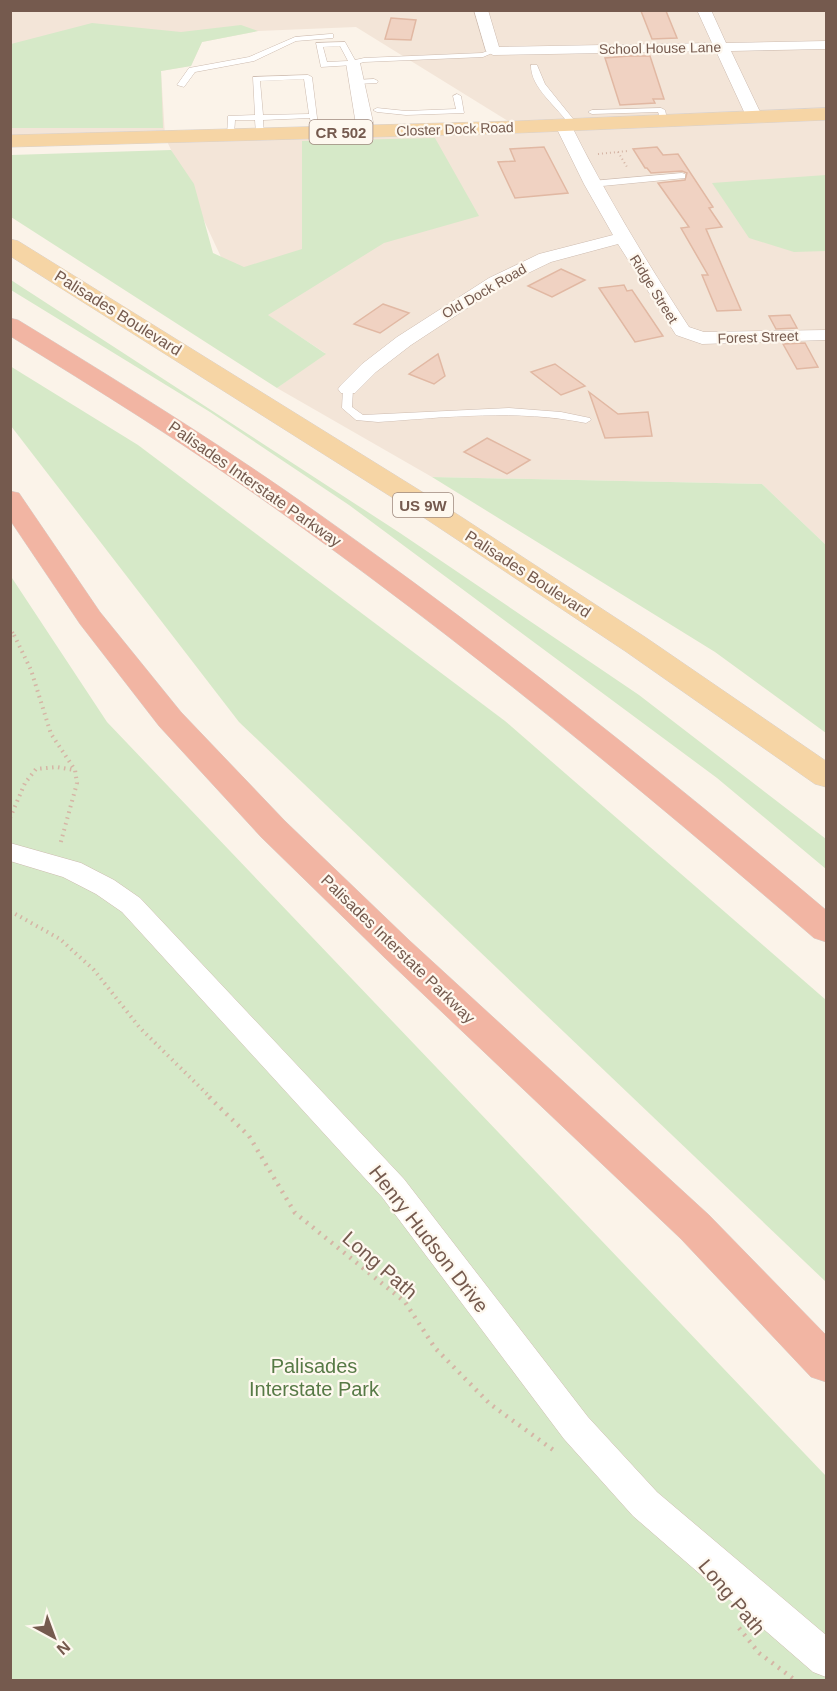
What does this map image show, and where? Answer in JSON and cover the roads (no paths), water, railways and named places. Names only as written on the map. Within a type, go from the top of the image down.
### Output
[{"type":"highway","name":"Palisades Interstate Parkway","points":[[10,325],[146,409],[276,496],[437,613],[612,752],[826,929]]},
{"type":"highway","name":"Palisades Interstate Parkway","points":[[10,499],[90,618],[170,719],[273,829],[406,957],[695,1227],[826,1363]]},
{"type":"main road","name":"Closter Dock Road","points":[[10,141],[230,135],[259,126],[315,124],[365,127],[569,125],[617,117],[665,121],[826,114]]},
{"type":"main road","name":"Palisades Boulevard","points":[[10,246],[493,550],[635,644],[826,776]]},
{"type":"street","points":[[481,10],[493,51]]},
{"type":"street","points":[[704,10],[754,116]]},
{"type":"street","name":"School House Lane","points":[[493,51],[826,45]]},
{"type":"street","points":[[353,63],[365,127]]},
{"type":"street","points":[[569,125],[592,184],[623,238]]},
{"type":"street","name":"Ridge Street","points":[[623,238],[679,328],[690,336]]},
{"type":"street","name":"Old Dock Road","points":[[348,389],[394,348],[495,282],[545,258],[623,238]]},
{"type":"street","name":"Forest Street","points":[[690,336],[702,338],[826,335]]},
{"type":"street","name":"Henry Hudson Drive","points":[[10,852],[72,870],[105,887],[131,905],[393,1188],[576,1428],[645,1504],[826,1659]]},
{"type":"lane","points":[[181,85],[192,70],[250,59],[295,39],[334,37],[342,44],[353,63]]},
{"type":"lane","points":[[342,44],[319,45],[324,65],[364,60],[483,55],[493,51]]},
{"type":"lane","points":[[534,67],[538,84],[567,112],[569,125]]},
{"type":"lane","points":[[259,126],[256,79],[297,77],[308,77],[315,124]]},
{"type":"lane","points":[[357,82],[374,81]]},
{"type":"lane","points":[[365,127],[375,115],[376,106],[406,113],[461,111],[457,96]]},
{"type":"lane","points":[[592,112],[617,117]]},
{"type":"lane","points":[[592,184],[682,176]]},
{"type":"lane","points":[[348,389],[347,408],[360,418],[507,412],[544,413],[586,420]]},
{"type":"park label","name":"Palisades Interstate Park","points":[[314,1378]]}]
